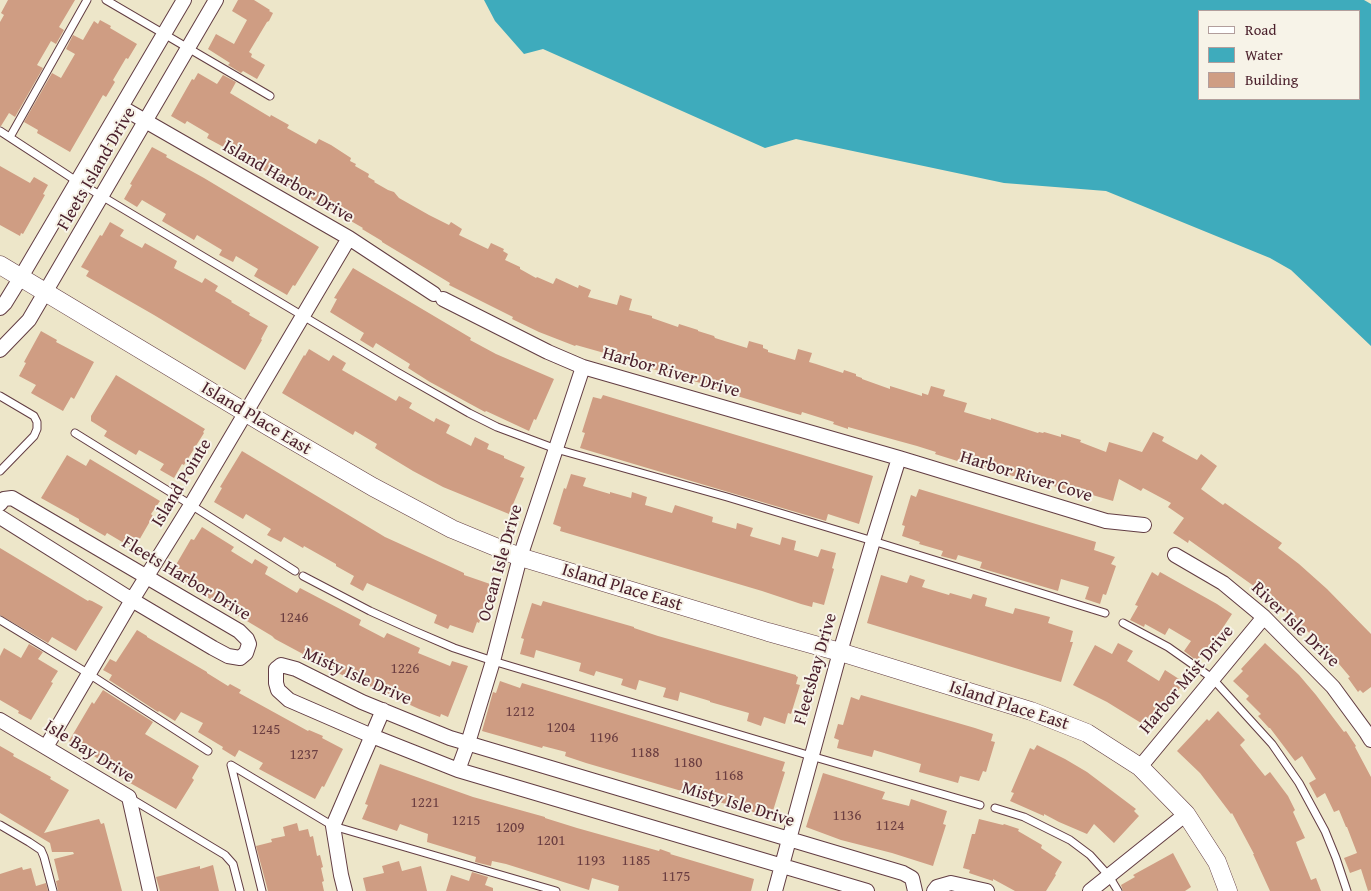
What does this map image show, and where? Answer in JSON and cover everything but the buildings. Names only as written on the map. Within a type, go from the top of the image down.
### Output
[{"type":"street","name":"Fleets Island Drive","points":[[0,308],[21,277],[78,182],[184,0]]},
{"type":"street","name":"Fleets Island Drive","points":[[0,350],[29,320],[216,0]]},
{"type":"street","name":"Island Harbor Drive","points":[[121,107],[349,238],[439,296]]},
{"type":"street","name":"Island Pointe","points":[[46,747],[349,238]]},
{"type":"street","name":"Island Place East","points":[[0,265],[246,413],[452,530],[520,557],[1031,711],[1087,733],[1140,767],[1186,814],[1217,862],[1228,891]]},
{"type":"street","name":"Harbor River Drive","points":[[439,296],[548,352],[583,367],[900,458]]},
{"type":"street","name":"Ocean Isle Drive","points":[[458,770],[493,661],[520,557],[583,367]]},
{"type":"street","name":"Harbor River Cove","points":[[900,458],[1106,521],[1144,525]]},
{"type":"street","name":"Fleetsbay Drive","points":[[775,891],[840,652],[900,458]]},
{"type":"street","name":"Fleets Harbor Drive","points":[[0,504],[4,499],[12,498],[239,631],[247,639],[246,653],[240,658],[228,656],[132,600],[0,517]]},
{"type":"street","name":"River Isle Drive","points":[[1175,555],[1222,584],[1264,617],[1333,687],[1371,740]]},
{"type":"street","name":"Harbor Mist Drive","points":[[1140,767],[1264,617]]},
{"type":"street","name":"Misty Isle Drive","points":[[867,891],[458,770],[289,700],[278,690],[276,669],[281,664],[296,669],[362,702],[450,738],[903,874],[912,878],[914,891]]},
{"type":"street","points":[[345,891],[333,826],[383,710]]},
{"type":"street","name":"Isle Bay Drive","points":[[0,720],[129,797],[150,891]]},
{"type":"street","points":[[1090,891],[1186,814]]},
{"type":"street","points":[[934,891],[936,887],[951,883],[987,891]]},
{"type":"lane","points":[[10,137],[87,0]]},
{"type":"lane","points":[[106,0],[270,96]]},
{"type":"lane","points":[[0,131],[78,182],[396,372],[481,420],[556,449],[727,497],[1105,613]]},
{"type":"lane","points":[[0,396],[34,416],[37,422],[37,430],[34,436],[0,471]]},
{"type":"lane","points":[[75,433],[295,571]]},
{"type":"lane","points":[[303,576],[370,611],[454,648],[980,805]]},
{"type":"lane","points":[[0,620],[208,750]]},
{"type":"lane","points":[[1123,623],[1168,647],[1212,678],[1272,744],[1299,783],[1325,831],[1347,891]]},
{"type":"lane","points":[[262,891],[231,765],[333,826],[556,891]]},
{"type":"lane","points":[[129,797],[225,855],[233,864],[240,891]]},
{"type":"lane","points":[[995,808],[1024,817],[1070,840],[1090,855],[1109,876],[1118,891]]},
{"type":"lane","points":[[0,824],[41,850],[53,891]]},
{"type":"water","points":[[484,0],[1364,0],[1371,4],[1371,346],[1291,270],[1270,258],[1106,191],[1004,183],[796,139],[765,148],[543,49],[524,54],[495,21]]}]
